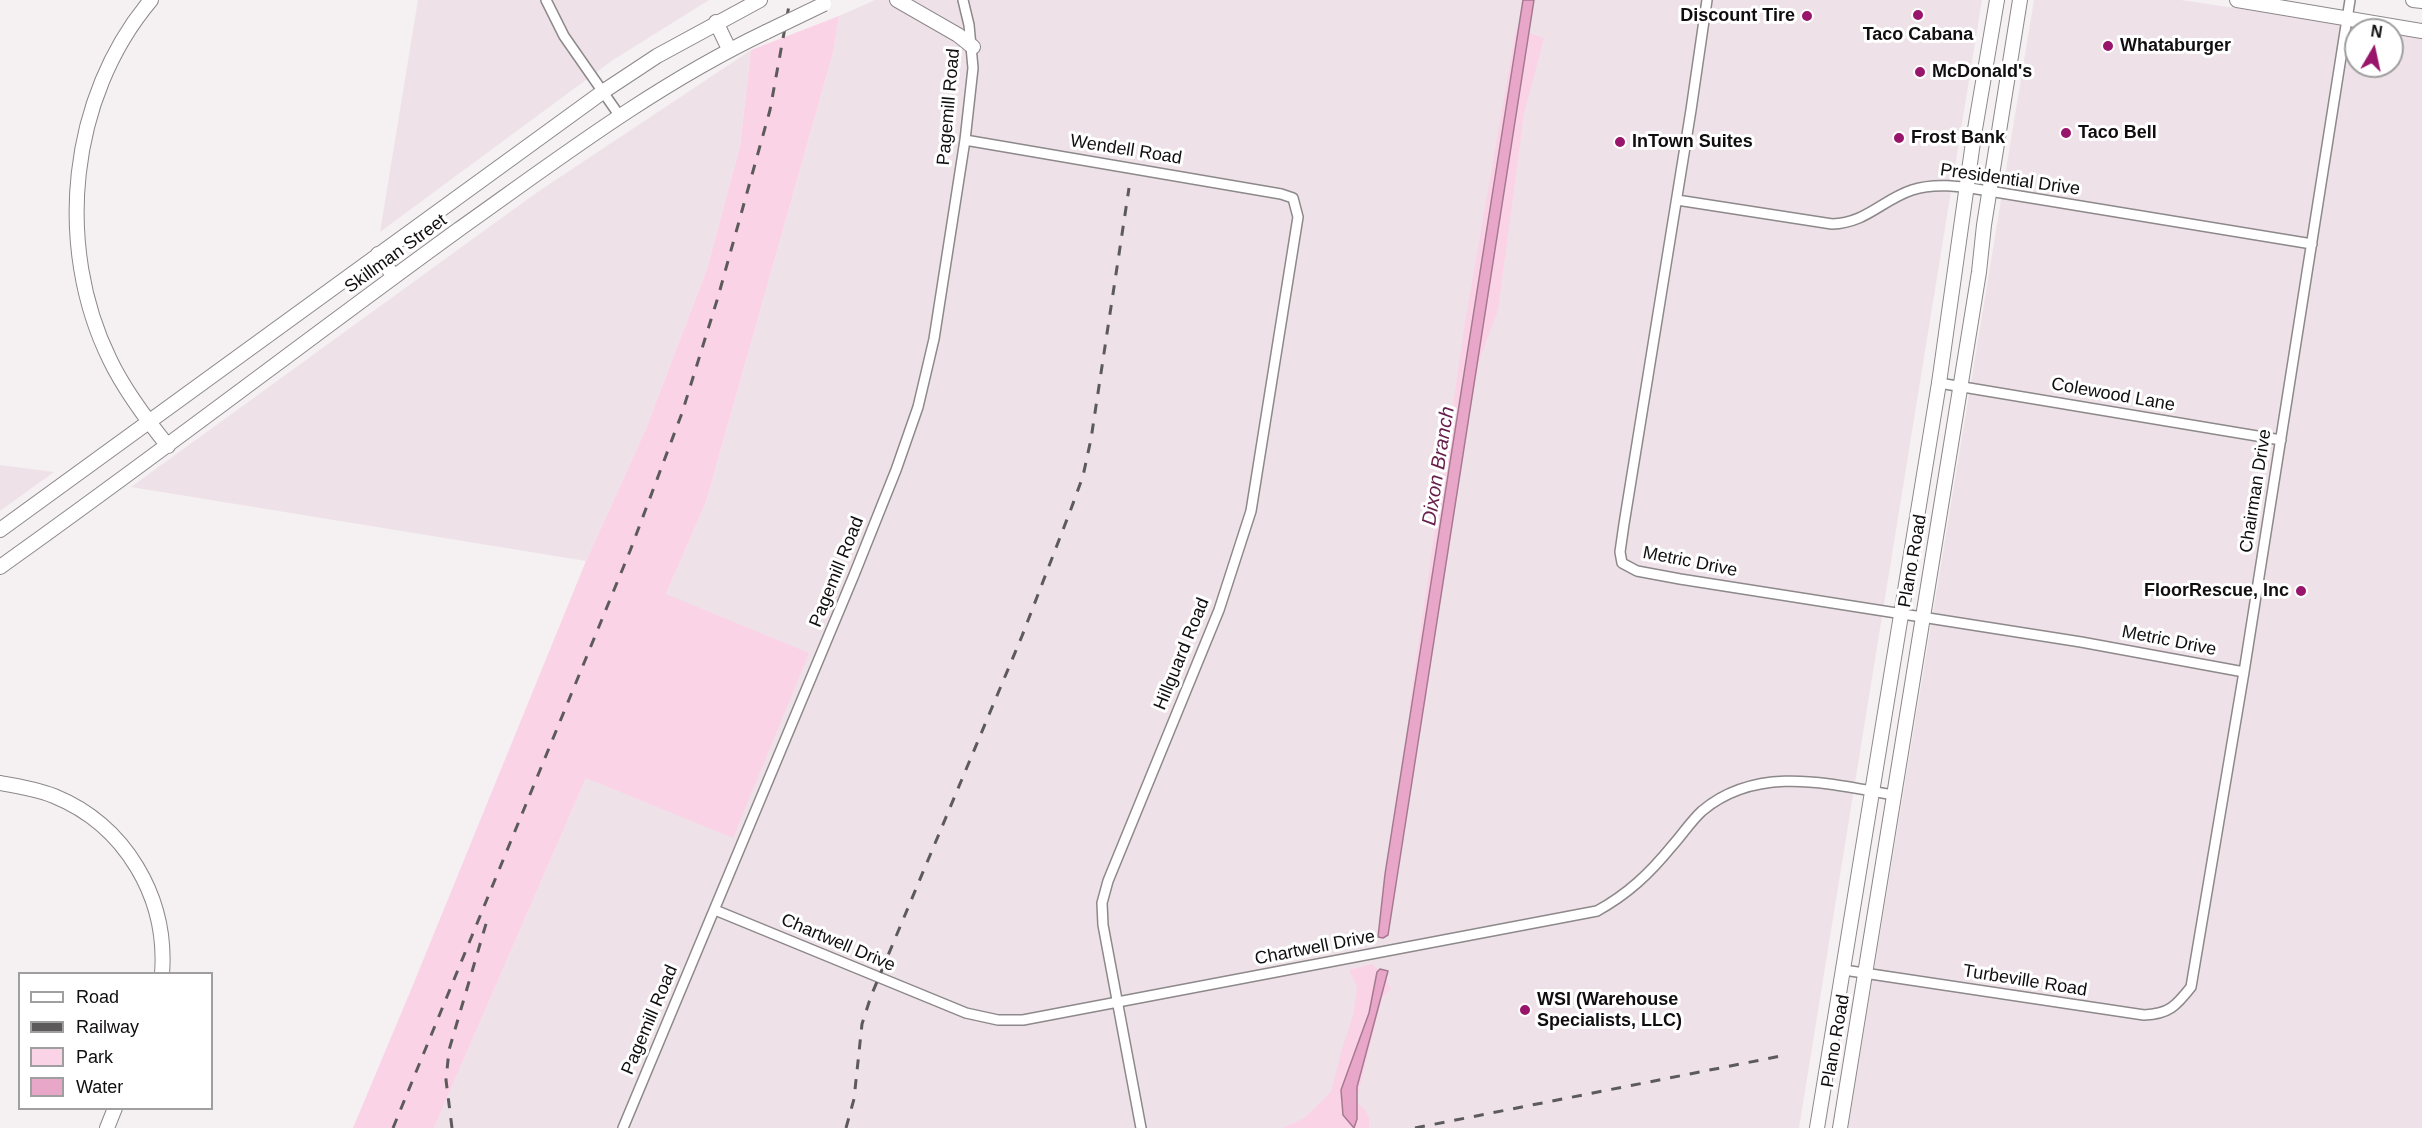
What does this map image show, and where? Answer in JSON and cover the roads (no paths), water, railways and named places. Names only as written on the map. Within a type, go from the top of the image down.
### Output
[{"type":"main road","points":[[152,0],[125,36],[102,84],[85,133],[77,188],[80,252],[90,311],[110,359],[124,385],[149,423],[168,446]]},
{"type":"main road","name":"Skillman Street","points":[[0,530],[604,91],[657,56],[759,0]]},
{"type":"main road","points":[[897,0],[958,35],[973,47]]},
{"type":"main road","name":"Plano Road","points":[[1817,1128],[1903,613],[1996,0]]},
{"type":"main road","name":"Plano Road","points":[[1840,1128],[1979,272],[1989,191],[2020,0]]},
{"type":"main road","points":[[2236,0],[2344,18]]},
{"type":"main road","points":[[2413,0],[2422,2]]},
{"type":"main road","name":"Skillman Street","points":[[0,567],[168,446],[394,277],[619,115],[729,49],[828,2]]},
{"type":"main road","points":[[716,22],[729,49]]},
{"type":"main road","points":[[2404,28],[2422,31]]},
{"type":"main road","points":[[378,254],[394,277]]},
{"type":"main road","points":[[0,783],[36,790],[68,802],[101,824],[122,845],[141,873],[152,897],[161,931],[162,972]]},
{"type":"main road","points":[[107,1128],[114,1110]]},
{"type":"street","points":[[546,0],[564,36],[619,115]]},
{"type":"street","name":"Pagemill Road","points":[[623,1128],[854,575],[896,470],[918,407],[934,339],[965,140],[973,68],[973,47],[963,0]]},
{"type":"street","name":"Metric Drive","points":[[1707,0],[1677,200],[1639,426],[1620,552],[1622,563],[1637,571],[1680,579],[2081,642],[2244,672]]},
{"type":"street","name":"Chairman Drive","points":[[2347,18],[2350,0]]},
{"type":"street","name":"Chairman Drive","points":[[2191,987],[2244,672],[2344,38]]},
{"type":"street","name":"Wendell Road","points":[[965,140],[1281,194]]},
{"type":"street","name":"Presidential Drive","points":[[1677,200],[1832,224],[1847,224],[1910,190],[1938,185],[1989,191],[2312,244]]},
{"type":"street","name":"Hillguard Road","points":[[1141,1128],[1103,925],[1102,903],[1108,881],[1218,610],[1251,511],[1298,217],[1293,198],[1281,194]]},
{"type":"street","name":"Colewood Lane","points":[[1939,384],[2281,440]]},
{"type":"street","name":"Chartwell Drive","points":[[715,910],[966,1013],[998,1020],[1023,1020],[1597,910],[1620,898],[1645,878],[1702,812],[1727,795],[1751,784],[1788,780],[1828,783],[1894,795]]},
{"type":"street","name":"Turbeville Road","points":[[1844,970],[2144,1015],[2156,1015],[2174,1008],[2191,987]]},
{"type":"water","points":[[1523,0],[1534,0],[1388,935],[1383,938],[1378,937],[1385,874]]},
{"type":"water","points":[[1380,969],[1388,971],[1357,1087],[1357,1119],[1354,1128],[1343,1115],[1341,1090],[1369,1013],[1377,972]]},
{"type":"railway","points":[[393,1128],[630,551],[682,413],[718,297],[770,110],[790,0]]},
{"type":"railway","points":[[846,1128],[854,1099],[862,1024],[871,996],[1022,636],[1083,476],[1091,439],[1129,188]]},
{"type":"railway","points":[[452,1128],[446,1080],[449,1050],[488,917]]},
{"type":"railway","points":[[1415,1128],[1781,1056]]},
{"type":"place","name":"Taco Cabana","points":[[1918,15]]},
{"type":"place","name":"Discount Tire","points":[[1807,16]]},
{"type":"place","name":"Whataburger","points":[[2108,46]]},
{"type":"place","name":"McDonald's","points":[[1920,72]]},
{"type":"place","name":"Taco Bell","points":[[2066,133]]},
{"type":"place","name":"Frost Bank","points":[[1899,138]]},
{"type":"place","name":"InTown Suites","points":[[1620,142]]},
{"type":"place","name":"FloorRescue, Inc","points":[[2301,591]]},
{"type":"place","name":"WSI (Warehouse Specialists, LLC)","points":[[1525,1010]]},
{"type":"water label","name":"Dixon Branch","points":[[1439,466]]}]
